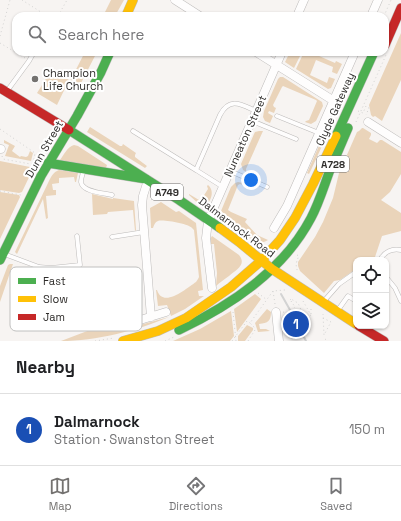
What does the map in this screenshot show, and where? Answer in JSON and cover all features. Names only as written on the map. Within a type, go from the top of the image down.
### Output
[{"type":"main road","points":[[128,12],[133,0]]},
{"type":"main road","points":[[389,18],[397,0]]},
{"type":"main road","name":"Clyde Gateway","points":[[389,39],[401,8]]},
{"type":"main road","name":"Dunn Street","points":[[2,257],[30,197],[94,85],[108,56]]},
{"type":"main road","name":"Clyde Gateway","points":[[123,341],[161,330],[178,322],[227,290],[262,260],[273,248],[283,236],[299,210],[324,163],[372,56]]},
{"type":"main road","name":"Clyde Gateway","points":[[151,341],[181,329],[219,309],[239,296],[281,260],[305,230],[313,215],[330,171],[382,56]]},
{"type":"main road","name":"Dalmarnock Road","points":[[3,90],[179,200],[262,260],[272,269],[353,321]]},
{"type":"main road","points":[[47,165],[84,168],[147,180]]},
{"type":"main road","name":"Dalmarnock Road","points":[[366,329],[384,341]]},
{"type":"street","points":[[175,0],[194,12]]},
{"type":"street","points":[[299,12],[304,0]]},
{"type":"street","points":[[373,12],[378,0]]},
{"type":"street","points":[[262,56],[334,101]]},
{"type":"street","name":"Nuneaton Street","points":[[212,288],[206,238],[208,221],[280,56]]},
{"type":"street","points":[[274,228],[287,206],[353,56]]},
{"type":"street","points":[[368,122],[401,143]]},
{"type":"street","points":[[147,180],[142,202],[151,317]]},
{"type":"street","points":[[142,320],[166,312]]},
{"type":"street","points":[[279,312],[279,341]]},
{"type":"lane","points":[[3,90],[32,56]]},
{"type":"lane","points":[[196,170],[224,108],[235,103],[256,111]]},
{"type":"lane","points":[[277,116],[319,134]]},
{"type":"lane","points":[[252,121],[296,139]]},
{"type":"lane","points":[[133,131],[223,187]]},
{"type":"lane","points":[[84,168],[81,181],[84,187],[89,190],[112,195]]},
{"type":"lane","points":[[230,171],[267,187]]},
{"type":"lane","points":[[112,238],[144,232]]},
{"type":"lane","points":[[61,267],[80,265],[77,236]]},
{"type":"lane","points":[[381,257],[395,249],[401,250]]},
{"type":"lane","points":[[2,257],[42,267]]},
{"type":"lane","points":[[323,303],[339,284],[353,274]]},
{"type":"lane","points":[[389,281],[395,288],[401,300]]},
{"type":"lane","points":[[337,312],[348,296],[353,299]]},
{"type":"path","points":[[0,36],[10,0]]},
{"type":"path","points":[[22,0],[40,12]]},
{"type":"path","points":[[60,12],[67,0]]},
{"type":"path","points":[[386,12],[391,0]]},
{"type":"path","points":[[0,43],[12,50]]},
{"type":"path","points":[[21,56],[29,61]]},
{"type":"path","points":[[355,123],[382,56]]},
{"type":"path","points":[[0,129],[35,153],[32,164]]},
{"type":"path","points":[[1,149],[3,159],[47,165]]},
{"type":"path","points":[[0,191],[30,197]]},
{"type":"path","points":[[250,323],[273,291],[286,290]]},
{"type":"path","points":[[273,291],[279,312],[305,318],[311,315]]},
{"type":"path","points":[[290,340],[311,329],[298,303],[290,299],[295,307],[294,308]]},
{"type":"path","points":[[302,300],[311,315]]},
{"type":"path","points":[[323,303],[323,318],[324,335],[331,322],[323,318]]},
{"type":"path","points":[[311,315],[312,307]]},
{"type":"path","points":[[232,310],[236,341]]},
{"type":"path","points":[[232,341],[247,321],[254,326],[255,330],[248,341]]},
{"type":"path","points":[[288,322],[285,326],[292,340]]},
{"type":"shaded area","points":[[111,0],[124,0],[117,12],[105,12]]},
{"type":"shaded area","points":[[401,33],[401,80],[382,121],[371,115],[369,105]]},
{"type":"shaded area","points":[[83,56],[95,56],[79,87],[69,83]]},
{"type":"shaded area","points":[[288,56],[300,56],[294,68],[285,62]]},
{"type":"shaded area","points":[[302,56],[319,56],[335,63],[336,61],[342,64],[337,74],[332,72],[333,67],[316,60],[310,75],[327,83],[329,77],[335,79],[331,88],[328,89],[296,69]]},
{"type":"shaded area","points":[[52,69],[69,80],[57,105],[37,93]]},
{"type":"shaded area","points":[[280,77],[283,77],[322,102],[323,106],[316,121],[311,124],[305,122],[309,120],[317,101],[283,86],[273,105],[276,108],[274,113],[269,111],[268,113],[273,116],[270,123],[265,121],[263,117],[264,111]]},
{"type":"shaded area","points":[[330,121],[333,122],[309,174],[307,173]]},
{"type":"shaded area","points":[[90,127],[120,146],[123,144],[136,153],[135,157],[147,166],[145,168],[87,132]]},
{"type":"shaded area","points":[[363,128],[371,133],[369,139],[377,143],[382,140],[401,152],[401,174],[390,192],[381,200],[401,213],[401,231],[382,236],[375,257],[353,257],[353,271],[340,280],[334,281],[324,293],[300,271],[298,262],[323,222],[333,198],[339,173],[357,132]]},
{"type":"shaded area","points":[[263,131],[246,169],[248,173],[243,170],[241,164],[255,132]]},
{"type":"shaded area","points":[[4,140],[15,146],[12,151],[20,157],[28,156],[30,151],[33,153],[31,161],[5,156],[9,145],[4,143]]},
{"type":"shaded area","points":[[74,145],[78,146],[107,165],[106,168],[60,160],[68,149]]},
{"type":"shaded area","points":[[0,161],[30,167],[32,171],[22,192],[19,193],[0,190]]},
{"type":"shaded area","points":[[59,170],[78,173],[76,182],[74,177],[59,178],[59,183],[52,184],[53,190],[56,190],[56,195],[46,196],[48,218],[46,219],[43,199],[17,254],[15,252],[51,177]]},
{"type":"shaded area","points":[[238,182],[243,183],[243,185],[238,185],[228,210],[247,219],[245,222],[257,235],[268,240],[266,241],[255,241],[218,218],[219,216],[226,222],[229,218],[221,211],[231,187]]},
{"type":"shaded area","points":[[208,185],[212,193],[211,198],[206,206],[201,206],[189,194],[201,200],[208,189]]},
{"type":"shaded area","points":[[0,192],[19,195],[20,197],[0,239]]},
{"type":"shaded area","points":[[92,194],[113,199],[134,201],[136,230],[135,231],[133,210],[93,215]]},
{"type":"shaded area","points":[[161,202],[176,212],[179,211],[196,223],[203,290],[198,291],[199,296],[204,296],[185,309],[171,316],[167,305],[158,306],[156,290],[164,298],[170,297],[196,282],[199,277],[194,230],[190,226],[165,221],[157,221],[153,228],[151,228],[150,208]]},
{"type":"shaded area","points":[[212,236],[239,255],[242,262],[240,267],[216,286],[217,273],[214,244],[211,244],[210,239]]},
{"type":"shaded area","points":[[13,264],[12,267],[10,267],[10,273],[0,302],[0,286],[8,265]]},
{"type":"shaded area","points":[[255,294],[261,299],[237,332],[234,309]]},
{"type":"shaded area","points":[[267,309],[271,312],[270,319],[265,323],[259,324],[260,329],[270,331],[258,332],[255,323]]},
{"type":"shaded area","points":[[231,311],[234,336],[230,341],[173,341],[200,329]]},
{"type":"shaded area","points":[[169,317],[143,327],[142,324]]},
{"type":"shaded area","points":[[247,325],[253,328],[253,330],[245,341],[238,341],[238,336]]},
{"type":"shaded area","points":[[87,331],[130,331],[102,337],[74,341],[61,341]]},
{"type":"railway","points":[[281,294],[306,341]]},
{"type":"traffic: fast","points":[[0,260],[41,176],[77,116],[108,56]]},
{"type":"traffic: fast","points":[[336,136],[372,56]]},
{"type":"traffic: fast","points":[[179,330],[236,298],[271,270],[286,254],[299,237],[314,212],[348,128]]},
{"type":"traffic: fast","points":[[69,130],[220,228]]},
{"type":"traffic: fast","points":[[48,163],[146,179]]},
{"type":"traffic: slow","points":[[128,12],[133,0]]},
{"type":"traffic: slow","points":[[123,341],[158,331],[186,318],[231,287],[262,260],[280,240],[295,218],[336,136]]},
{"type":"traffic: slow","points":[[220,228],[272,269],[353,322]]},
{"type":"traffic: jam","points":[[389,36],[401,8]]},
{"type":"traffic: jam","points":[[0,88],[69,130]]},
{"type":"traffic: jam","points":[[364,329],[384,341]]},
{"type":"place","name":"Champion Life Church","points":[[35,79]]},
{"type":"place","name":"Dalmarnock","points":[[296,324]]}]
